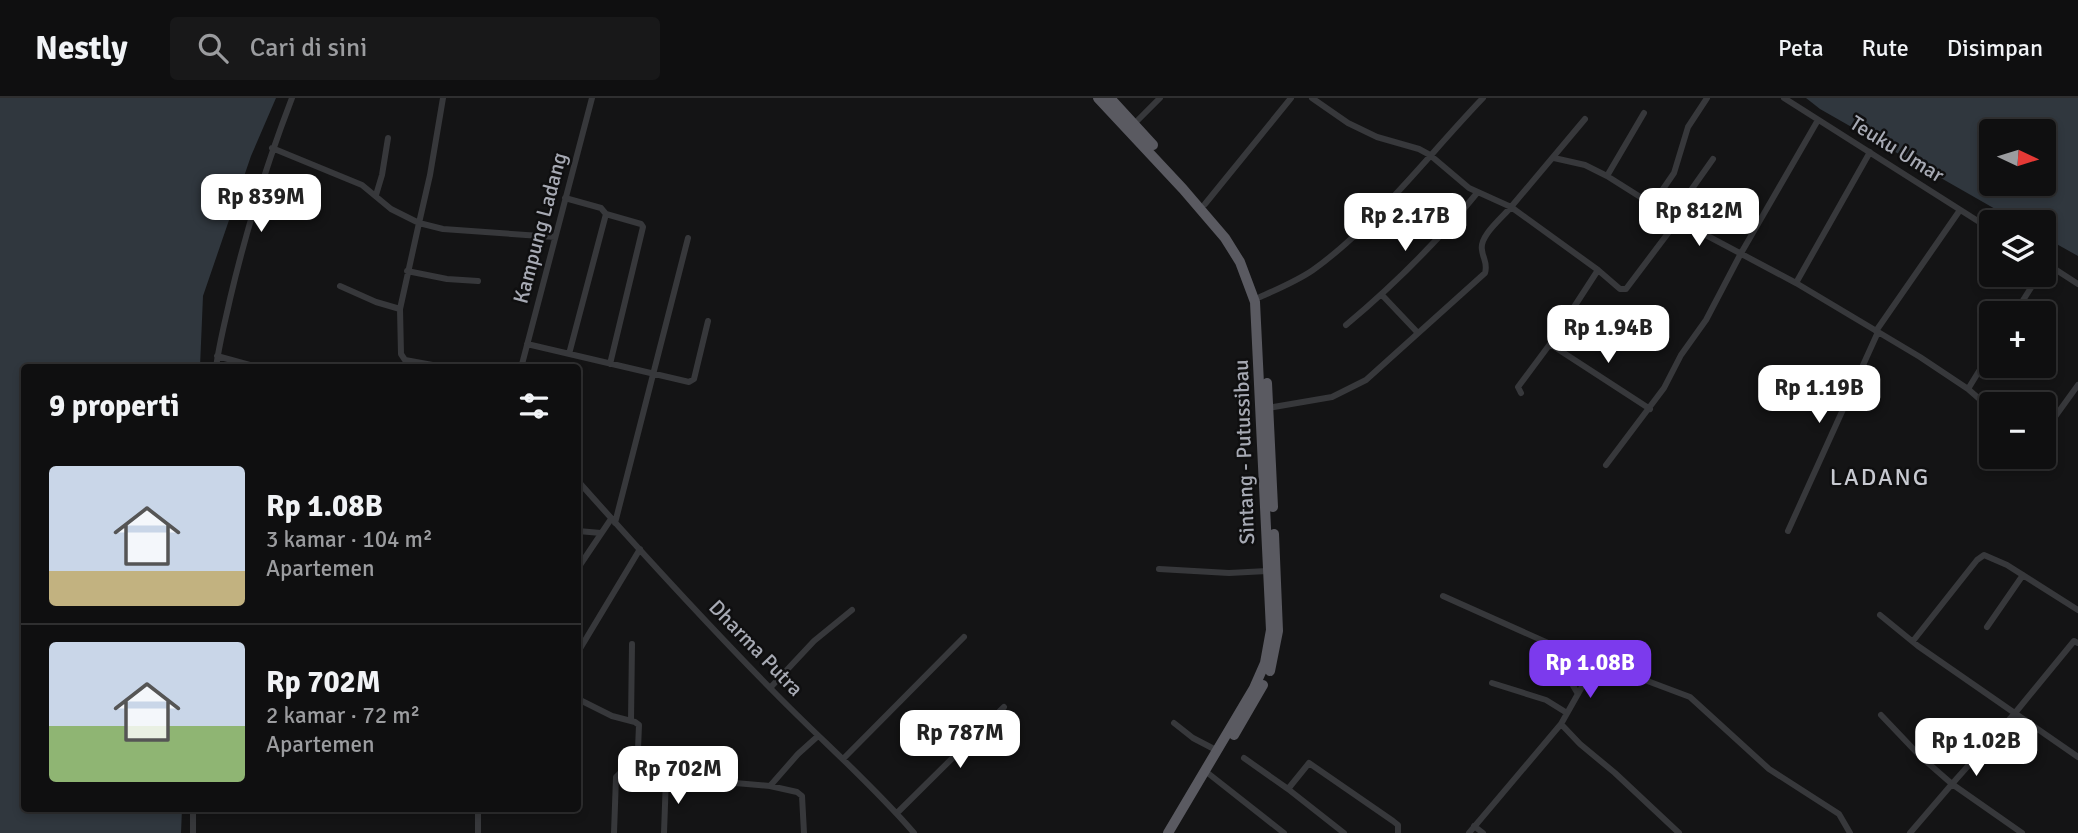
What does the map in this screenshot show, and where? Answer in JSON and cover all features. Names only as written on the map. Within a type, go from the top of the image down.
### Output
[{"type":"highway","name":"Sintang - Putussibau","points":[[1098,98],[1225,238],[1246,276],[1256,312],[1278,612],[1276,646],[1265,682],[1174,833]]},
{"type":"highway","name":"Sintang - Putussibau","points":[[1110,98],[1205,204],[1238,247],[1261,297],[1268,408],[1267,571],[1271,631],[1265,663],[1254,688],[1168,833]]},
{"type":"street","points":[[216,364],[239,266],[272,148],[292,98]]},
{"type":"street","points":[[422,364],[403,358],[400,309],[430,175],[443,98]]},
{"type":"street","name":"Kampung Ladang","points":[[522,364],[592,98]]},
{"type":"street","points":[[1134,124],[1160,98]]},
{"type":"street","points":[[1205,204],[1291,98]]},
{"type":"street","points":[[1261,297],[1312,271],[1337,250],[1402,188],[1483,98]]},
{"type":"street","points":[[1652,205],[1674,173],[1688,127],[1707,98]]},
{"type":"street","name":"Teuku Umar","points":[[1784,98],[1979,222]]},
{"type":"street","points":[[1316,99],[1348,124],[1430,155],[1455,178],[1477,192],[1511,207],[1620,289],[1626,289],[1713,159]]},
{"type":"street","points":[[1607,176],[1644,113]]},
{"type":"street","points":[[1268,408],[1315,401],[1349,390],[1366,380],[1485,272],[1482,243],[1585,119]]},
{"type":"street","points":[[1606,466],[1650,409],[1681,355],[1706,320],[1818,120]]},
{"type":"street","points":[[376,195],[388,138]]},
{"type":"street","points":[[272,148],[362,185],[391,209],[419,223],[443,229],[555,237]]},
{"type":"street","points":[[1796,283],[1870,152]]},
{"type":"street","points":[[1554,158],[1585,165],[1607,176],[1675,219],[1796,283],[1877,331],[1968,388],[1979,398]]},
{"type":"street","points":[[1346,325],[1382,295],[1439,240],[1477,192]]},
{"type":"street","points":[[565,198],[601,208],[606,214],[641,224],[644,229],[610,364]]},
{"type":"street","points":[[1788,531],[1877,331],[1960,210]]},
{"type":"street","points":[[569,354],[606,214]]},
{"type":"street","points":[[581,563],[600,533],[613,521],[688,238]]},
{"type":"street","points":[[1521,393],[1518,387],[1550,344],[1598,270]]},
{"type":"street","points":[[407,271],[447,279],[478,281]]},
{"type":"street","points":[[2056,271],[2078,284]]},
{"type":"street","points":[[340,286],[400,309]]},
{"type":"street","points":[[1382,295],[1418,333]]},
{"type":"street","points":[[527,344],[688,382],[694,379],[708,321]]},
{"type":"street","points":[[1550,344],[1650,409]]},
{"type":"street","points":[[217,356],[246,364]]},
{"type":"street","points":[[1968,388],[1979,371]]},
{"type":"street","points":[[2056,415],[2078,385]]},
{"type":"street","name":"Dharma Putra","points":[[581,484],[700,617],[818,736],[844,758],[914,833]]},
{"type":"street","points":[[581,531],[600,533]]},
{"type":"street","points":[[581,647],[640,549]]},
{"type":"street","points":[[1913,641],[1981,556],[1992,558],[2078,610]]},
{"type":"street","points":[[1159,569],[1229,573],[1267,571]]},
{"type":"street","points":[[1987,627],[2022,575]]},
{"type":"street","points":[[1443,596],[1557,648],[1690,697],[1769,769],[1839,814],[1850,833]]},
{"type":"street","points":[[770,688],[814,641],[852,610]]},
{"type":"street","points":[[1880,615],[2078,757]]},
{"type":"street","points":[[844,758],[964,637]]},
{"type":"street","points":[[1910,833],[2077,640]]},
{"type":"street","points":[[631,721],[632,644]]},
{"type":"street","points":[[1557,648],[1565,672],[1578,694]]},
{"type":"street","points":[[1469,833],[1561,724],[1596,662]]},
{"type":"street","points":[[1492,683],[1546,700],[1567,713]]},
{"type":"street","points":[[581,700],[612,716],[638,723],[640,730],[636,774]]},
{"type":"street","points":[[897,813],[1004,707]]},
{"type":"street","points":[[1881,715],[1920,756],[1952,783],[2022,833]]},
{"type":"street","points":[[1174,723],[1193,738],[1216,750]]},
{"type":"street","points":[[1561,724],[1679,833]]},
{"type":"street","points":[[770,786],[818,736]]},
{"type":"street","points":[[1244,758],[1344,833]]},
{"type":"street","points":[[1288,789],[1305,767],[1309,763],[1313,764],[1394,821],[1398,825],[1398,833]]},
{"type":"street","points":[[614,833],[616,777],[620,773],[770,786],[797,792],[802,796],[804,833]]},
{"type":"street","points":[[1209,774],[1284,833]]},
{"type":"street","points":[[663,833],[666,777]]},
{"type":"street","points":[[193,812],[193,833]]},
{"type":"street","points":[[478,812],[478,833]]},
{"type":"street","points":[[1474,826],[1483,833]]},
{"type":"shaded area","points":[[0,98],[276,98],[251,156],[203,296],[200,364],[21,364],[21,812],[182,812],[181,833],[0,833]]},
{"type":"shaded area","points":[[1806,98],[2078,98],[2078,256],[2056,244],[2056,210],[1997,210],[1820,109]]},
{"type":"district","name":"LADANG","points":[[1880,477]]}]
